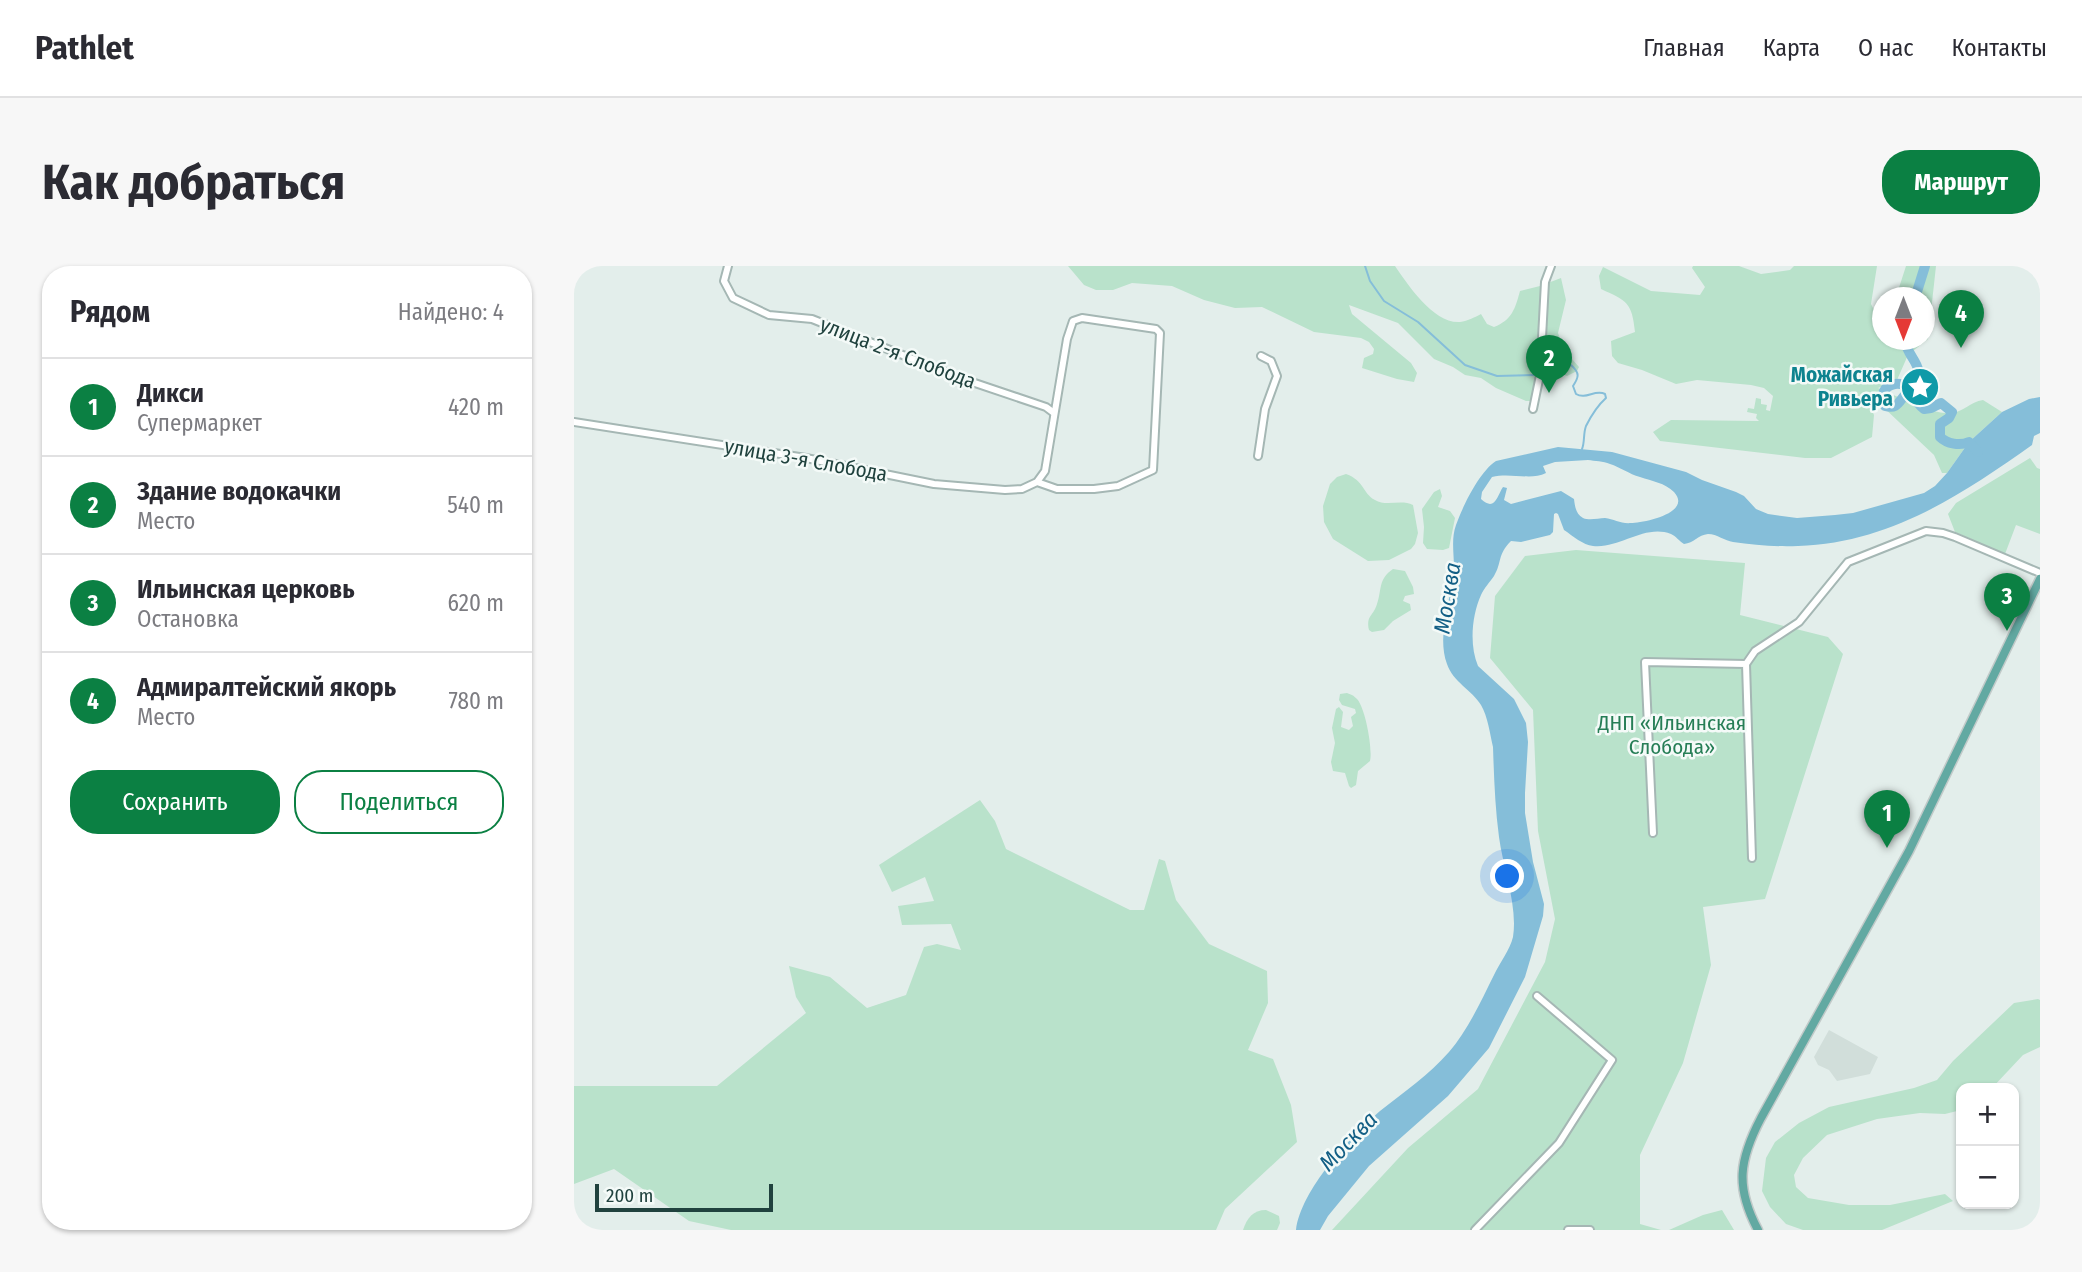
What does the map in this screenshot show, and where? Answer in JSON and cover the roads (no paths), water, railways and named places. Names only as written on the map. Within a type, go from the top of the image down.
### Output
[{"type":"main road","points":[[1758,1230],[1742,1186],[1746,1148],[1918,834],[2040,579]]},
{"type":"street","name":"улица 2-я Слобода","points":[[728,266],[724,281],[733,298],[750,307],[769,315],[811,319],[963,379],[1046,407],[1054,413]]},
{"type":"street","points":[[1533,409],[1540,375],[1545,282],[1551,266]]},
{"type":"street","points":[[1082,318],[1156,329],[1160,333],[1153,470],[1118,486],[1094,489],[1056,489],[1037,482],[1045,471],[1054,413],[1067,339],[1073,321],[1082,318]]},
{"type":"street","points":[[1258,456],[1265,409],[1277,376],[1271,361],[1261,356]]},
{"type":"street","name":"улица 3-я Слобода","points":[[574,422],[806,458],[934,484],[1005,490],[1022,489],[1037,482]]},
{"type":"street","points":[[1752,858],[1746,664],[1755,651],[1799,622],[1848,562],[1926,531],[1955,537],[2040,573]]},
{"type":"street","points":[[1653,833],[1644,662],[1746,664]]},
{"type":"street","points":[[1475,1230],[1559,1143],[1612,1060],[1537,996]]},
{"type":"street","points":[[1568,1230],[1590,1230]]},
{"type":"water","points":[[2040,397],[2040,433],[2034,436],[2032,445],[1950,499],[1893,526],[1863,536],[1831,543],[1782,546],[1733,542],[1708,534],[1684,544],[1671,534],[1651,532],[1613,544],[1593,546],[1564,530],[1556,513],[1553,532],[1550,535],[1521,542],[1511,541],[1494,576],[1482,592],[1474,621],[1473,640],[1478,666],[1514,699],[1526,723],[1528,742],[1525,813],[1533,862],[1544,904],[1525,977],[1489,1048],[1448,1096],[1369,1166],[1328,1216],[1320,1230],[1296,1230],[1307,1198],[1329,1165],[1355,1135],[1433,1068],[1456,1043],[1474,1015],[1513,937],[1513,913],[1499,837],[1489,726],[1481,705],[1450,670],[1443,641],[1453,580],[1454,530],[1467,499],[1490,466],[1496,461],[1558,447],[1612,452],[1686,472],[1744,496],[1756,509],[1768,514],[1797,518],[1853,513],[1924,493],[1935,486],[1969,442],[2002,412],[2029,399]],"holes":[[[1591,460],[1607,463],[1667,486],[1678,499],[1677,506],[1655,519],[1627,523],[1605,518],[1583,518],[1577,512],[1574,499],[1561,491],[1511,504],[1504,500],[1507,488],[1503,487],[1493,503],[1486,503],[1481,499],[1482,492],[1492,477],[1540,475],[1546,473],[1543,466],[1555,462]]]},
{"type":"waterway","points":[[1365,266],[1370,281],[1384,301],[1418,322],[1465,365],[1497,376],[1538,375]]},
{"type":"waterway","points":[[1918,287],[1925,266]]},
{"type":"waterway","points":[[1909,350],[1918,368],[1917,379],[1913,386],[1897,384],[1885,389],[1885,406],[1895,406],[1905,395],[1914,398],[1924,409],[1941,403],[1952,412],[1949,418],[1940,424],[1940,437],[1954,444],[1969,442],[1978,452]]},
{"type":"waterway","points":[[1543,374],[1558,365],[1571,365],[1578,375],[1573,386],[1576,394],[1605,394],[1606,398],[1586,426],[1582,449]]},
{"type":"place","name":"Адмиралтейский якорь","points":[[1961,348]]},
{"type":"place","name":"Можайская Ривьера","points":[[1920,387]]},
{"type":"place","name":"Здание водокачки","points":[[1549,393]]},
{"type":"place","name":"Ильинская церковь","points":[[2007,631]]},
{"type":"place","name":"Дикси","points":[[1887,848]]},
{"type":"water label","name":"Москва","points":[[1447,598]]},
{"type":"water label","name":"Москва","points":[[1348,1141]]},
{"type":"park label","name":"ДНП «Ильинская Слобода»","points":[[1672,735]]}]
